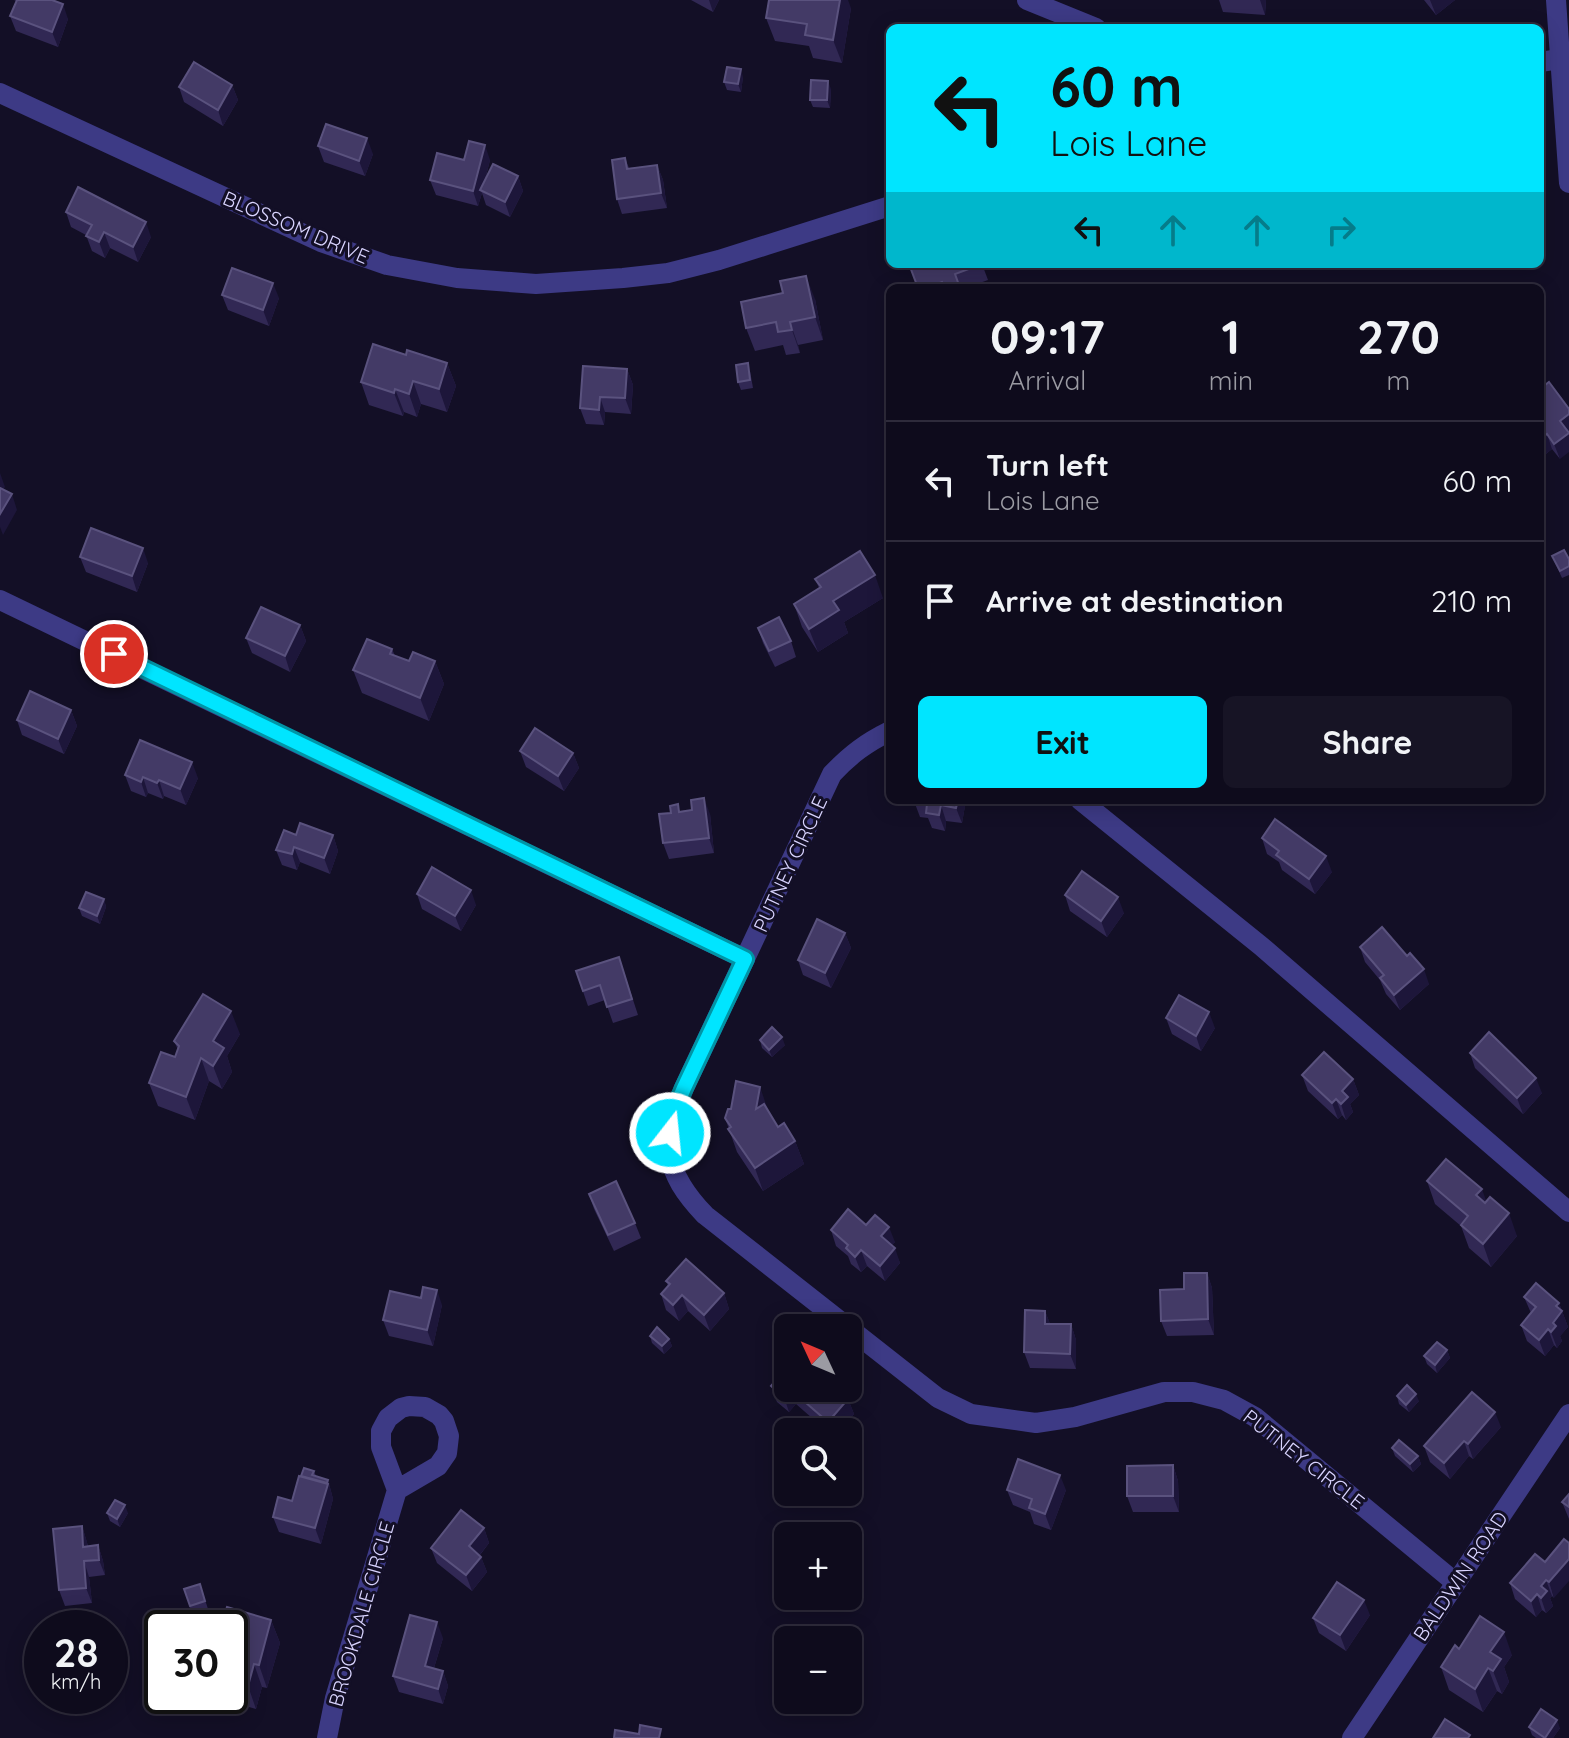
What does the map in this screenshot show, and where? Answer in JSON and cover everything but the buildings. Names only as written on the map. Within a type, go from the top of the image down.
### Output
[{"type":"street","points":[[1027,0],[1086,24]]},
{"type":"street","points":[[1556,0],[1550,60],[1569,183]]},
{"type":"street","name":"BLOSSOM DRIVE","points":[[0,93],[321,242],[387,265],[457,278],[536,284],[668,273],[886,207]]},
{"type":"street","points":[[0,600],[745,959]]},
{"type":"street","name":"PUTNEY CIRCLE","points":[[886,733],[850,755],[832,774],[672,1116],[670,1153],[673,1170],[689,1198],[705,1215],[938,1398],[971,1414],[1036,1423],[1075,1417],[1164,1392],[1193,1392],[1224,1400],[1255,1417],[1456,1583]]},
{"type":"street","points":[[1085,804],[1261,946],[1569,1212]]},
{"type":"street","name":"BALDWIN ROAD","points":[[1352,1738],[1569,1414]]},
{"type":"street","name":"BROOKDALE CIRCLE","points":[[327,1738],[335,1698],[397,1490]]},
{"type":"route","points":[[114,654],[745,959],[684,1088],[672,1116],[670,1133]]}]
